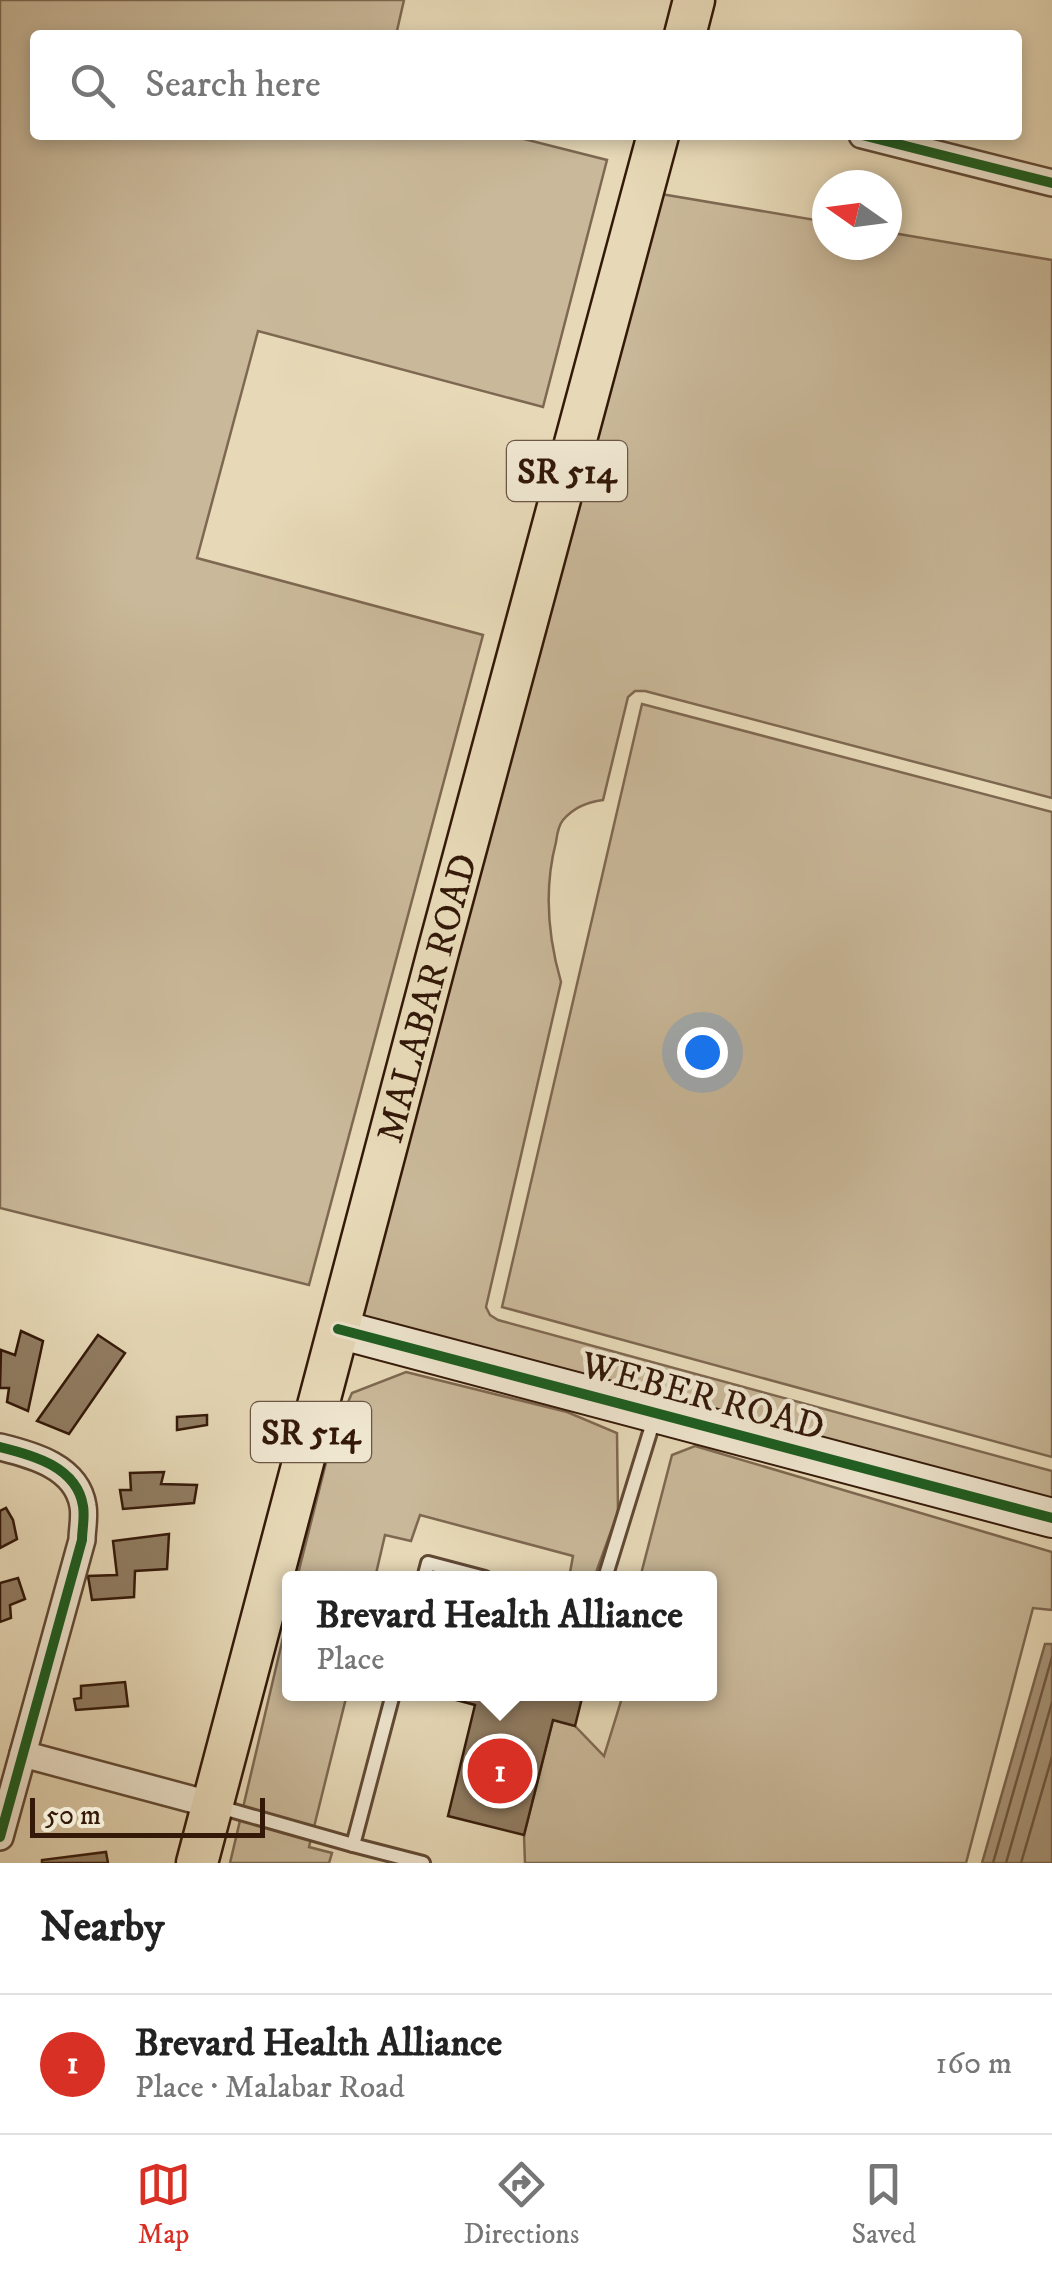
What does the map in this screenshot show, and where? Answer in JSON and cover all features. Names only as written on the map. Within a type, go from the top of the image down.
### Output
[{"type":"main road","points":[[685,30],[694,0]]},
{"type":"main road","name":"MALABAR ROAD","points":[[198,1863],[657,140]]},
{"type":"street","points":[[881,140],[1052,184]]},
{"type":"street","name":"WEBER ROAD","points":[[338,1329],[1052,1518]]},
{"type":"street","points":[[0,1448],[50,1462],[74,1484],[83,1506],[82,1540],[0,1836]]},
{"type":"street","points":[[23,1754],[213,1805]]},
{"type":"lane","points":[[608,1571],[655,1413]]},
{"type":"lane","points":[[426,1571],[428,1563],[458,1571]]},
{"type":"lane","points":[[353,1845],[391,1701]]},
{"type":"lane","points":[[213,1805],[423,1863]]},
{"type":"shaded area","points":[[0,0],[404,0],[397,30],[30,30],[30,140],[528,140],[607,160],[543,407],[258,331],[197,558],[483,635],[309,1285],[0,1208]]},
{"type":"shaded area","points":[[661,194],[812,219],[812,260],[902,260],[902,235],[1052,260],[1052,798],[645,691],[635,691],[628,697],[603,800],[576,808],[558,831],[549,912],[561,982],[486,1307],[498,1320],[1052,1471],[1052,1501],[360,1318]]},
{"type":"shaded area","points":[[642,704],[1052,812],[1052,1457],[502,1307]]},
{"type":"shaded area","points":[[406,1372],[567,1412],[617,1433],[618,1512],[597,1571],[570,1571],[573,1556],[420,1515],[411,1541],[385,1535],[377,1571],[299,1571],[332,1439],[352,1393]]},
{"type":"shaded area","points":[[695,1446],[1052,1552],[1052,1610],[1033,1608],[966,1863],[525,1863],[524,1835],[553,1720],[575,1726],[604,1756],[621,1701],[717,1701],[717,1571],[642,1571],[672,1455]]},
{"type":"shaded area","points":[[282,1642],[282,1701],[345,1701],[309,1847],[332,1853],[329,1863],[230,1863]]},
{"type":"water","points":[[1045,1644],[1052,1644],[1052,1863],[982,1863]]},
{"type":"building","points":[[21,1331],[43,1341],[28,1411],[7,1402],[9,1388],[0,1388],[1,1350],[15,1355]]},
{"type":"building","points":[[98,1335],[125,1353],[69,1434],[37,1421]]},
{"type":"building","points":[[207,1415],[207,1425],[177,1430],[177,1417]]},
{"type":"building","points":[[164,1472],[161,1484],[197,1485],[194,1503],[123,1509],[120,1490],[131,1490],[130,1473]]},
{"type":"building","points":[[6,1508],[17,1539],[0,1548],[0,1511]]},
{"type":"building","points":[[169,1534],[167,1569],[135,1571],[134,1597],[92,1600],[88,1576],[117,1575],[113,1541]]},
{"type":"building","points":[[18,1578],[25,1599],[10,1605],[11,1618],[0,1622],[0,1583]]},
{"type":"building","points":[[125,1682],[128,1706],[76,1710],[74,1699],[81,1698],[81,1686]]},
{"type":"building","points":[[460,1701],[581,1701],[575,1726],[553,1720],[524,1835],[448,1816],[475,1705]]},
{"type":"building","points":[[106,1852],[108,1863],[42,1863],[42,1860]]},
{"type":"cycle path","points":[[882,140],[1052,183]]},
{"type":"cycle path","points":[[338,1329],[1052,1518]]},
{"type":"cycle path","points":[[0,1447],[39,1459],[63,1472],[79,1493],[84,1515],[82,1540],[0,1837]]},
{"type":"place","name":"Brevard Health Alliance","points":[[500,1771]]}]
